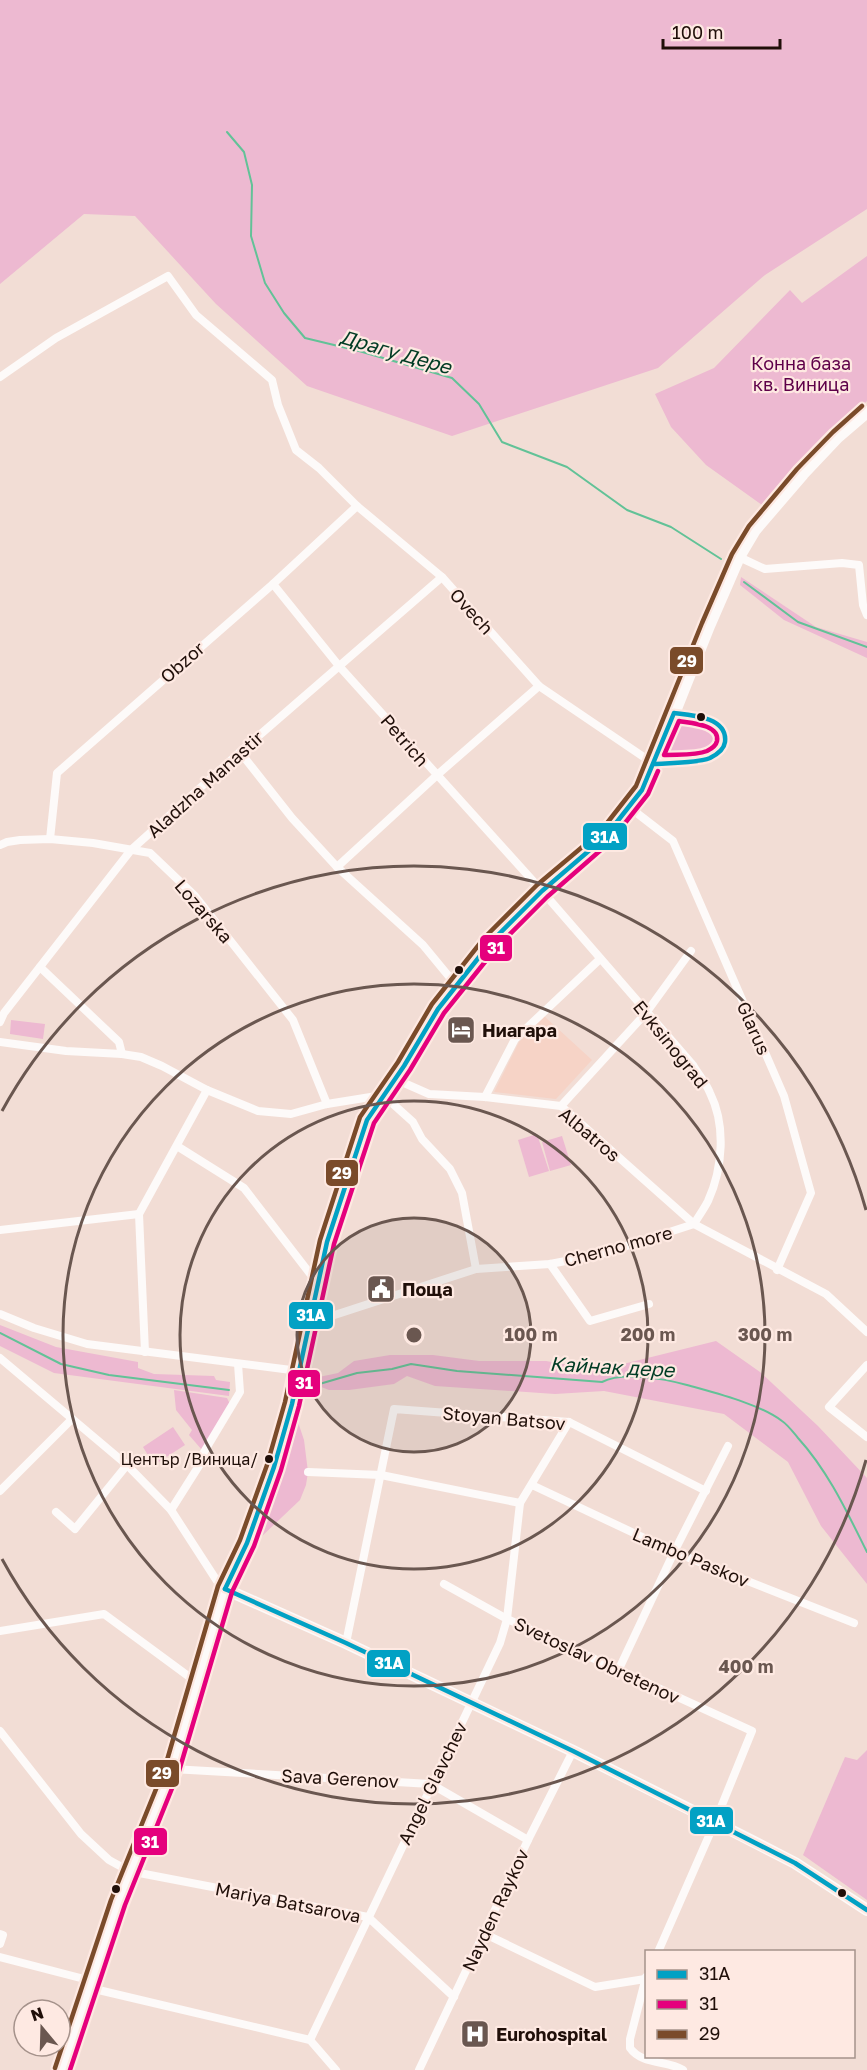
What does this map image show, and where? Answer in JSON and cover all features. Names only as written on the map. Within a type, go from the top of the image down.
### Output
[{"type":"street","name":"Ovech","points":[[0,377],[56,338],[168,276],[195,315],[272,380],[278,405],[296,450],[319,468],[357,506],[442,577],[539,686],[654,764]]},
{"type":"street","points":[[62,2070],[129,1871],[172,1768],[199,1684],[225,1589],[247,1542],[274,1467],[299,1371],[327,1242],[367,1120],[438,1010],[491,942],[542,891],[605,837],[642,790],[709,626],[739,557],[755,530],[838,437],[867,412]]},
{"type":"street","name":"Obzor","points":[[50,839],[57,772],[273,584],[357,506]]},
{"type":"street","points":[[739,557],[765,569],[842,563],[863,566],[863,605],[867,615]]},
{"type":"street","name":"Aladzha Manastir","points":[[0,1022],[2,1010],[40,967],[131,850],[442,577]]},
{"type":"street","name":"Petrich","points":[[273,584],[339,666],[542,891]]},
{"type":"street","points":[[337,867],[539,686]]},
{"type":"street","points":[[240,752],[292,818],[337,867],[423,945],[456,985]]},
{"type":"street","name":"Glarus","points":[[629,807],[673,841],[784,1096],[811,1193],[777,1270]]},
{"type":"street","name":"Lozarska","points":[[0,845],[20,840],[50,839],[93,843],[150,853],[195,896],[293,1020],[327,1104]]},
{"type":"street","name":"Evksinograd","points":[[542,891],[693,1065],[710,1093],[716,1111],[720,1151],[708,1200],[694,1224]]},
{"type":"street","points":[[561,1106],[646,1013],[691,951]]},
{"type":"street","points":[[486,1097],[516,1039],[600,958]]},
{"type":"street","points":[[40,967],[119,1042],[122,1054]]},
{"type":"street","points":[[0,1042],[66,1051],[141,1057],[162,1065],[207,1090],[258,1111],[291,1114],[327,1104],[383,1095]]},
{"type":"street","name":"Albatros","points":[[395,1079],[429,1094],[486,1097],[561,1106],[694,1224]]},
{"type":"street","points":[[145,1353],[139,1214],[207,1090]]},
{"type":"street","points":[[383,1095],[413,1122],[422,1139],[450,1169],[462,1193],[476,1269]]},
{"type":"street","points":[[177,1146],[244,1188],[318,1284]]},
{"type":"street","points":[[0,1230],[139,1214]]},
{"type":"street","name":"Cherno more","points":[[310,1323],[476,1269],[550,1264],[602,1254],[694,1224],[826,1294],[867,1332]]},
{"type":"street","points":[[550,1264],[590,1321],[649,1304]]},
{"type":"street","points":[[0,1314],[34,1328],[87,1344],[299,1371]]},
{"type":"street","points":[[0,1358],[127,1465],[171,1510],[217,1581],[225,1589],[346,1643],[573,1751],[795,1863],[864,1908]]},
{"type":"street","points":[[171,1510],[202,1461],[204,1452],[240,1392],[238,1364]]},
{"type":"street","points":[[867,1365],[829,1407],[867,1437]]},
{"type":"street","name":"Stoyan Batsov","points":[[381,1475],[394,1409],[569,1422],[706,1491]]},
{"type":"street","points":[[0,1491],[72,1419]]},
{"type":"street","name":"Angel Glavchev","points":[[310,2040],[500,1643],[507,1619],[520,1503],[569,1422]]},
{"type":"street","points":[[618,1671],[674,1552],[728,1446]]},
{"type":"street","points":[[56,1512],[75,1529],[127,1465]]},
{"type":"street","points":[[308,1472],[381,1475],[520,1503]]},
{"type":"street","points":[[346,1643],[381,1475]]},
{"type":"street","name":"Lambo Paskov","points":[[532,1485],[674,1552],[854,1623]]},
{"type":"street","name":"Svetoslav Obretenov","points":[[444,1584],[507,1619],[752,1731],[715,1822]]},
{"type":"street","points":[[0,1631],[104,1614],[199,1684]]},
{"type":"street","points":[[0,1731],[81,1834],[109,1860],[129,1871]]},
{"type":"street","name":"Nayden Raykov","points":[[419,2070],[528,1840],[573,1751]]},
{"type":"street","name":"Sava Gerenov","points":[[172,1768],[431,1784],[528,1840]]},
{"type":"street","points":[[659,1950],[715,1822]]},
{"type":"street","name":"Mariya Batsarova","points":[[129,1871],[368,1917],[454,1997]]},
{"type":"street","points":[[0,1934],[3,1935],[0,1944]]},
{"type":"street","points":[[485,1934],[595,1987],[645,1978]]},
{"type":"street","points":[[0,1957],[91,1984],[310,2040],[336,2070]]},
{"type":"street","points":[[645,1982],[630,2039],[630,2048],[640,2057],[676,2066],[683,2070]]},
{"type":"shaded area","points":[[544,1016],[592,1060],[556,1099],[494,1092],[519,1042]]},
{"type":"green space","points":[[0,0],[867,0],[867,209],[765,275],[658,368],[452,436],[307,386],[216,304],[135,216],[84,214],[0,284]]},
{"type":"green space","name":"Конна база кв. Виница","points":[[867,256],[867,401],[762,505],[706,465],[671,427],[655,394],[714,368],[790,290],[802,303]]},
{"type":"green space","points":[[741,577],[816,627],[867,642],[867,658],[784,620],[740,585]]},
{"type":"green space","points":[[682,722],[711,728],[714,738],[709,750],[694,755],[668,757]]},
{"type":"green space","points":[[11,1020],[45,1024],[43,1039],[10,1034]]},
{"type":"green space","points":[[537,1134],[549,1171],[529,1177],[518,1140]]},
{"type":"green space","points":[[562,1136],[571,1165],[550,1171],[542,1142]]},
{"type":"green space","points":[[0,1325],[56,1347],[138,1362],[138,1368],[154,1374],[214,1376],[216,1380],[230,1382],[229,1396],[54,1373],[0,1346]]},
{"type":"green space","points":[[716,1341],[760,1372],[818,1426],[867,1478],[867,1584],[821,1526],[788,1462],[724,1414],[604,1391],[555,1394],[435,1386],[407,1376],[394,1384],[349,1390],[329,1390],[316,1385],[319,1377],[338,1373],[354,1361],[390,1355],[433,1355],[479,1361],[546,1361],[599,1370]]},
{"type":"green space","points":[[174,1390],[227,1398],[230,1404],[202,1450],[189,1435],[192,1430],[176,1410]]},
{"type":"green space","points":[[292,1404],[304,1440],[308,1472],[306,1485],[300,1500],[241,1556]]},
{"type":"green space","points":[[173,1427],[185,1445],[154,1465],[143,1447]]},
{"type":"green space","points":[[867,1750],[867,1900],[803,1855],[845,1757],[857,1760]]},
{"type":"waterway","name":"Драгу Дере","points":[[227,132],[244,152],[252,185],[251,236],[265,283],[284,313],[305,338],[452,378],[479,404],[502,442],[567,467],[627,510],[671,527],[721,559]]},
{"type":"waterway","name":"Драгу Дере","points":[[744,582],[798,622],[867,647]]},
{"type":"waterway","name":"Кайнак дере","points":[[0,1333],[61,1364],[109,1375],[229,1390]]},
{"type":"waterway","name":"Кайнак дере","points":[[316,1385],[357,1373],[392,1369],[411,1364],[457,1371],[602,1382],[621,1377],[644,1377],[724,1395],[762,1409],[788,1427],[828,1478],[867,1552]]},
{"type":"transit line","name":"29","points":[[55,2068],[111,1900],[165,1767],[218,1586],[240,1540],[267,1465],[285,1402],[320,1240],[360,1117],[398,1062],[432,1004],[485,937],[537,885],[600,832],[636,786],[732,554],[749,526],[797,469],[862,406]]},
{"type":"transit line","name":"31А","points":[[225,1589],[247,1543],[274,1467],[292,1404],[327,1242],[367,1120],[404,1066],[438,1009],[491,942],[542,891],[605,837],[642,790],[674,713],[707,719],[721,727],[725,742],[717,754],[710,758],[691,762],[654,764]]},
{"type":"transit line","name":"31","points":[[679,721],[714,731],[717,735],[716,744],[702,753],[664,755],[679,721]]},
{"type":"transit line","name":"31","points":[[70,2070],[125,1905],[179,1771],[232,1592],[254,1546],[281,1470],[299,1406],[334,1244],[374,1123],[410,1070],[444,1013],[497,947],[547,897],[610,842],[648,794],[658,771]]},
{"type":"transit line","name":"31А","points":[[225,1589],[346,1643],[573,1751],[795,1863],[867,1910]]},
{"type":"place","name":"Ниагара","points":[[461,1030]]},
{"type":"place","name":"Поща","points":[[381,1289]]},
{"type":"place","name":"Център /Виница/","points":[[269,1459]]},
{"type":"place","name":"Eurohospital","points":[[475,2034]]}]
